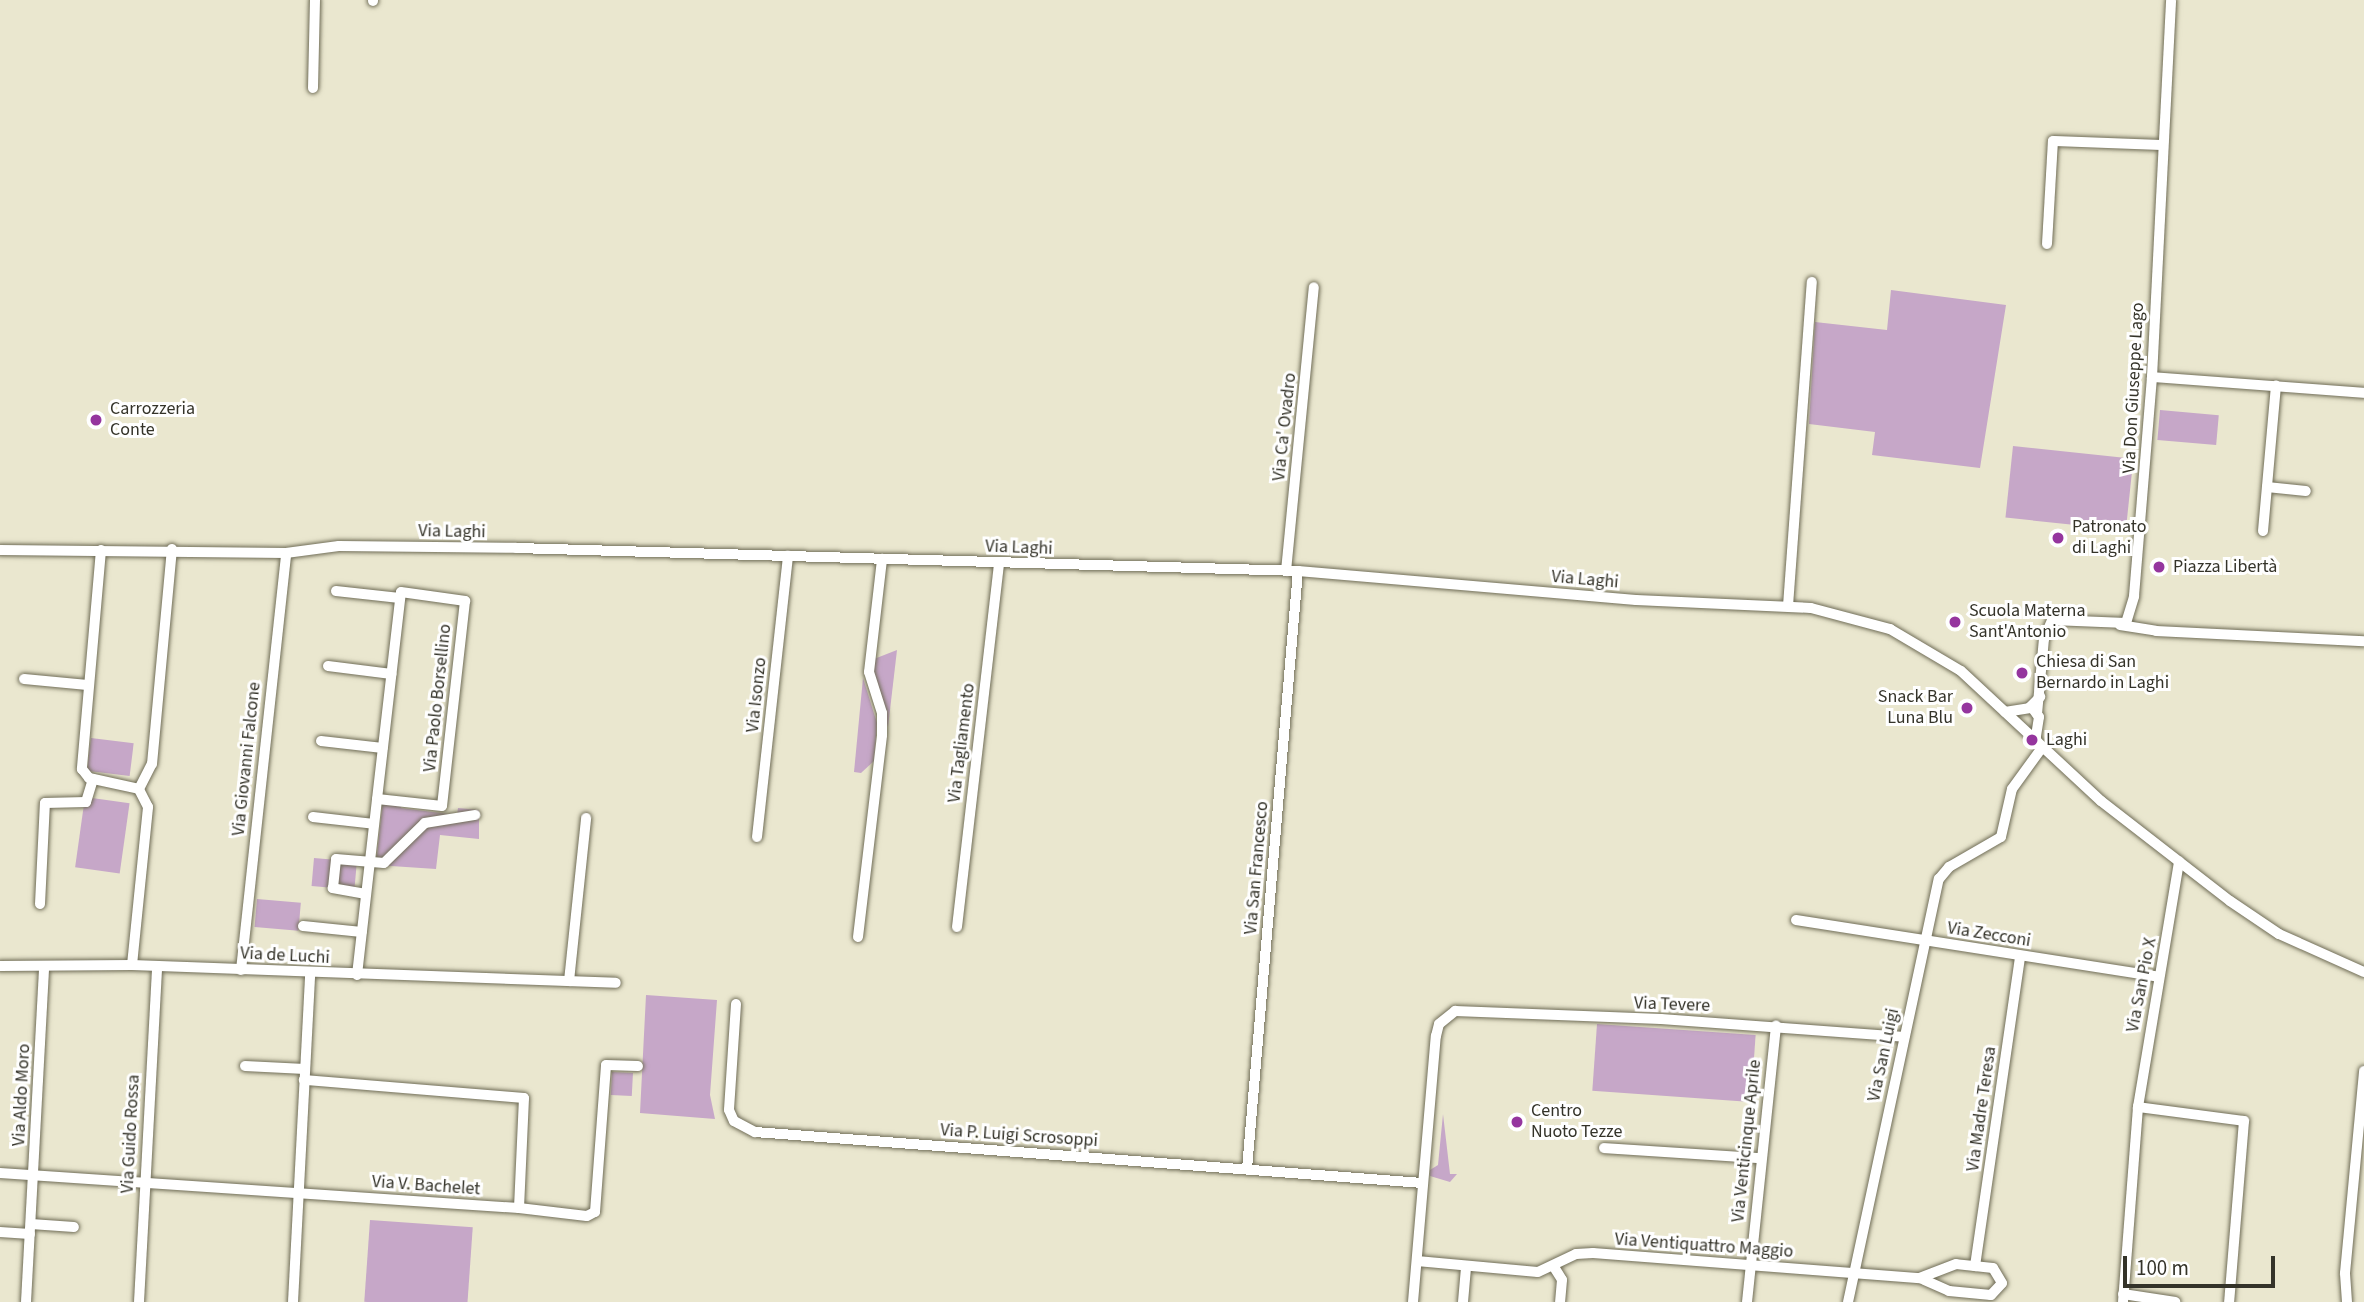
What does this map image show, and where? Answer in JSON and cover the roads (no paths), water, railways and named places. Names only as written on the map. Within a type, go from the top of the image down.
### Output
[{"type":"street","points":[[313,88],[315,0]]},
{"type":"street","name":"Via Don Giuseppe Lago","points":[[2118,624],[2126,623],[2134,596],[2152,377],[2171,0]]},
{"type":"street","points":[[2047,244],[2053,141],[2163,145]]},
{"type":"street","points":[[1788,606],[1812,282]]},
{"type":"street","name":"Via Ca' Ovadro","points":[[1286,571],[1314,287]]},
{"type":"street","points":[[2152,377],[2364,393]]},
{"type":"street","points":[[2263,531],[2276,386]]},
{"type":"street","points":[[2267,487],[2306,491]]},
{"type":"street","name":"Via Laghi","points":[[0,550],[173,549],[286,553],[339,546],[1298,571],[1636,600],[1788,606],[1849,615],[1891,629],[1967,676],[2005,712],[2027,718]]},
{"type":"street","points":[[139,789],[152,764],[173,549]]},
{"type":"street","points":[[101,550],[81,764],[84,774],[93,779],[139,789]]},
{"type":"street","name":"Via Giovanni Falcone","points":[[241,970],[286,553]]},
{"type":"street","name":"Via Isonzo","points":[[757,837],[788,556]]},
{"type":"street","points":[[858,937],[882,735],[882,713],[869,672],[882,559]]},
{"type":"street","name":"Via Tagliamento","points":[[957,927],[999,563]]},
{"type":"street","name":"Via San Francesco","points":[[1247,1169],[1298,571]]},
{"type":"street","name":"Via Paolo Borsellino","points":[[336,590],[400,598],[401,592],[465,601],[442,806],[377,799]]},
{"type":"street","points":[[357,975],[400,598]]},
{"type":"street","points":[[2364,640],[2156,631],[2118,624],[2052,620],[2044,639],[2040,697],[2027,718],[2038,745],[2179,861],[2279,933],[2364,972]]},
{"type":"street","points":[[328,666],[391,674]]},
{"type":"street","points":[[24,679],[88,685]]},
{"type":"street","points":[[321,741],[383,748]]},
{"type":"street","name":"Via Zecconi","points":[[2038,745],[2012,789],[2001,837],[1949,867],[1939,879],[1924,940],[2159,977]]},
{"type":"street","points":[[40,904],[46,803],[86,802],[93,779]]},
{"type":"street","points":[[132,965],[148,807],[139,789]]},
{"type":"street","points":[[366,894],[332,888],[336,859],[384,863],[431,820],[475,815]]},
{"type":"street","points":[[313,817],[374,824]]},
{"type":"street","points":[[569,981],[586,818]]},
{"type":"street","name":"Via San Pio X","points":[[2123,1298],[2138,1107],[2179,861]]},
{"type":"street","points":[[1796,920],[1924,940]]},
{"type":"street","points":[[303,926],[362,932]]},
{"type":"street","name":"Via San Luigi","points":[[1848,1302],[1924,940]]},
{"type":"street","name":"Via Madre Teresa","points":[[1975,1266],[2020,956]]},
{"type":"street","name":"Via de Luchi","points":[[0,966],[132,965],[310,975],[616,983]]},
{"type":"street","name":"Via Aldo Moro","points":[[26,1302],[44,967]]},
{"type":"street","name":"Via Guido Rossa","points":[[139,1302],[157,967]]},
{"type":"street","points":[[292,1302],[310,975]]},
{"type":"street","name":"Via P. Luigi Scrosoppi","points":[[736,1004],[729,1110],[734,1121],[755,1132],[1423,1183]]},
{"type":"street","name":"Via Tevere","points":[[1423,1183],[1436,1036],[1442,1020],[1455,1011],[1475,1009],[1776,1026],[1904,1037]]},
{"type":"street","name":"Via Venticinque Aprile","points":[[1747,1302],[1760,1158],[1776,1026]]},
{"type":"street","name":"Via V. Bachelet","points":[[0,1173],[519,1208],[587,1216],[595,1212],[606,1065],[638,1066]]},
{"type":"street","points":[[245,1066],[524,1098],[519,1208]]},
{"type":"street","points":[[2347,1302],[2345,1273],[2364,1071]]},
{"type":"street","points":[[2138,1107],[2244,1122],[2229,1302]]},
{"type":"street","points":[[1604,1148],[1760,1158]]},
{"type":"street","points":[[1413,1302],[1423,1183]]},
{"type":"street","points":[[0,1232],[74,1227]]},
{"type":"street","name":"Via Ventiquattro Maggio","points":[[1417,1261],[1538,1272],[1554,1267],[1576,1254],[1593,1253],[1854,1273]]},
{"type":"street","points":[[1854,1273],[1920,1278],[1948,1291],[1995,1294],[2002,1283],[2000,1274],[1975,1266],[1949,1264],[1920,1278]]},
{"type":"street","points":[[1463,1302],[1466,1266]]},
{"type":"street","points":[[1554,1267],[1562,1280],[1560,1302]]},
{"type":"street","points":[[2123,1298],[2175,1302]]},
{"type":"place","name":"Carrozzeria Conte","points":[[96,420]]},
{"type":"place","name":"Patronato di Laghi","points":[[2058,538]]},
{"type":"place","name":"Piazza Libertà","points":[[2159,567]]},
{"type":"place","name":"Scuola Materna Sant'Antonio","points":[[1955,622]]},
{"type":"place","name":"Chiesa di San Bernardo in Laghi","points":[[2022,673]]},
{"type":"place","name":"Snack Bar Luna Blu","points":[[1967,708]]},
{"type":"place","name":"Laghi","points":[[2032,740]]},
{"type":"place","name":"Centro Nuoto Tezze","points":[[1517,1122]]}]
